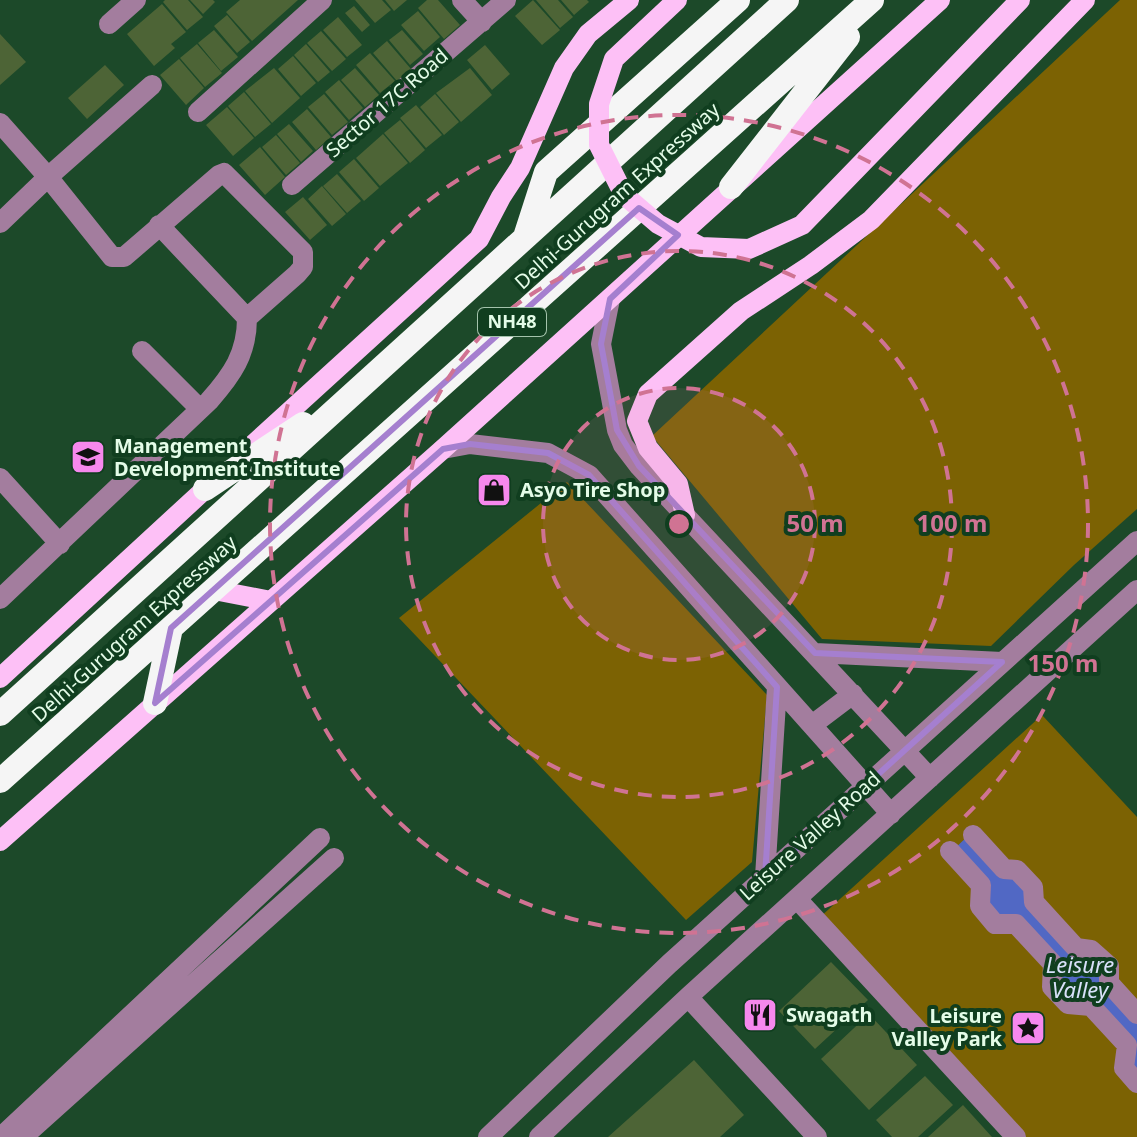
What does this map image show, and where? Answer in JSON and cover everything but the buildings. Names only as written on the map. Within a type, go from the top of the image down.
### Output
[{"type":"highway","points":[[524,239],[546,172],[738,0]]},
{"type":"highway","name":"Delhi-Gurugram Expressway","points":[[0,714],[787,0]]},
{"type":"highway","points":[[731,187],[874,0]]},
{"type":"highway","name":"Delhi-Gurugram Expressway","points":[[0,781],[874,0]]},
{"type":"highway","points":[[205,489],[372,377]]},
{"type":"highway","points":[[155,703],[171,628]]},
{"type":"main road","points":[[0,678],[479,239],[520,168],[564,68],[588,34],[629,0]]},
{"type":"main road","points":[[677,0],[614,59],[599,104],[599,145],[624,195],[658,224],[701,247],[749,249],[802,225],[1020,0]]},
{"type":"main road","points":[[0,841],[443,449],[940,0]]},
{"type":"main road","points":[[685,515],[678,484],[648,448],[637,421],[648,394],[741,311],[811,265],[871,220],[1085,0]]},
{"type":"main road","points":[[214,590],[271,601]]},
{"type":"street","points":[[109,24],[136,0]]},
{"type":"street","points":[[198,112],[322,0]]},
{"type":"street","points":[[462,0],[482,22]]},
{"type":"street","name":"Sector 17C Road","points":[[292,185],[506,0]]},
{"type":"street","points":[[0,223],[152,85]]},
{"type":"street","points":[[0,123],[112,257],[124,257],[219,175],[229,176],[303,252],[303,267],[247,318],[242,355],[230,377],[0,599]]},
{"type":"street","points":[[159,225],[247,318]]},
{"type":"street","points":[[610,299],[601,344],[617,430],[623,445],[639,466],[930,778]]},
{"type":"street","points":[[142,351],[200,409]]},
{"type":"street","points":[[443,449],[470,444],[548,453],[589,475],[891,814]]},
{"type":"street","points":[[0,478],[60,544]]},
{"type":"street","name":"Leisure Valley Road","points":[[488,1137],[669,964],[1002,662],[1134,550]]},
{"type":"street","name":"Leisure Valley Road","points":[[539,1137],[688,997],[1137,590]]},
{"type":"street","points":[[815,653],[1002,662]]},
{"type":"street","points":[[765,877],[777,687]]},
{"type":"street","points":[[812,725],[853,694]]},
{"type":"street","points":[[973,835],[1004,869],[1017,870],[1033,887],[1034,902],[1076,948],[1091,950],[1109,966],[1109,983],[1137,1014]]},
{"type":"street","points":[[23,1137],[94,1062],[320,838]]},
{"type":"street","points":[[950,851],[981,885],[980,906],[995,924],[1016,924],[1053,964],[1052,987],[1068,1004],[1091,1006],[1127,1045],[1124,1068],[1137,1083]]},
{"type":"street","points":[[1,1137],[334,858]]},
{"type":"street","points":[[290,866],[307,881]]},
{"type":"street","points":[[797,899],[1016,1137]]},
{"type":"street","points":[[688,997],[817,1137]]},
{"type":"highlighted area","points":[[639,208],[678,235],[610,299],[601,344],[617,430],[639,466],[815,653],[1002,662],[765,877],[777,687],[589,475],[548,453],[470,444],[443,449],[155,703],[171,628]]},
{"type":"shaded area","points":[[1120,0],[1137,0],[1137,509],[991,646],[822,639],[652,436]]},
{"type":"shaded area","points":[[567,482],[767,695],[752,862],[686,920],[399,618]]},
{"type":"shaded area","name":"Leisure Valley Park","points":[[1042,715],[1137,817],[1137,1137],[1019,1137],[818,919]]},
{"type":"water","name":"Leisure Valley","points":[[970,834],[1091,950],[1137,1014],[1137,1083],[1127,1045],[1091,1006],[1068,1004],[1053,964],[1016,924],[995,924],[952,851]]},
{"type":"place","name":"Management Development Institute","points":[[88,457]]},
{"type":"place","name":"Asyo Tire Shop","points":[[494,490]]},
{"type":"place","name":"Swagath","points":[[760,1015]]},
{"type":"place","name":"Leisure Valley Park","points":[[1028,1028]]}]
